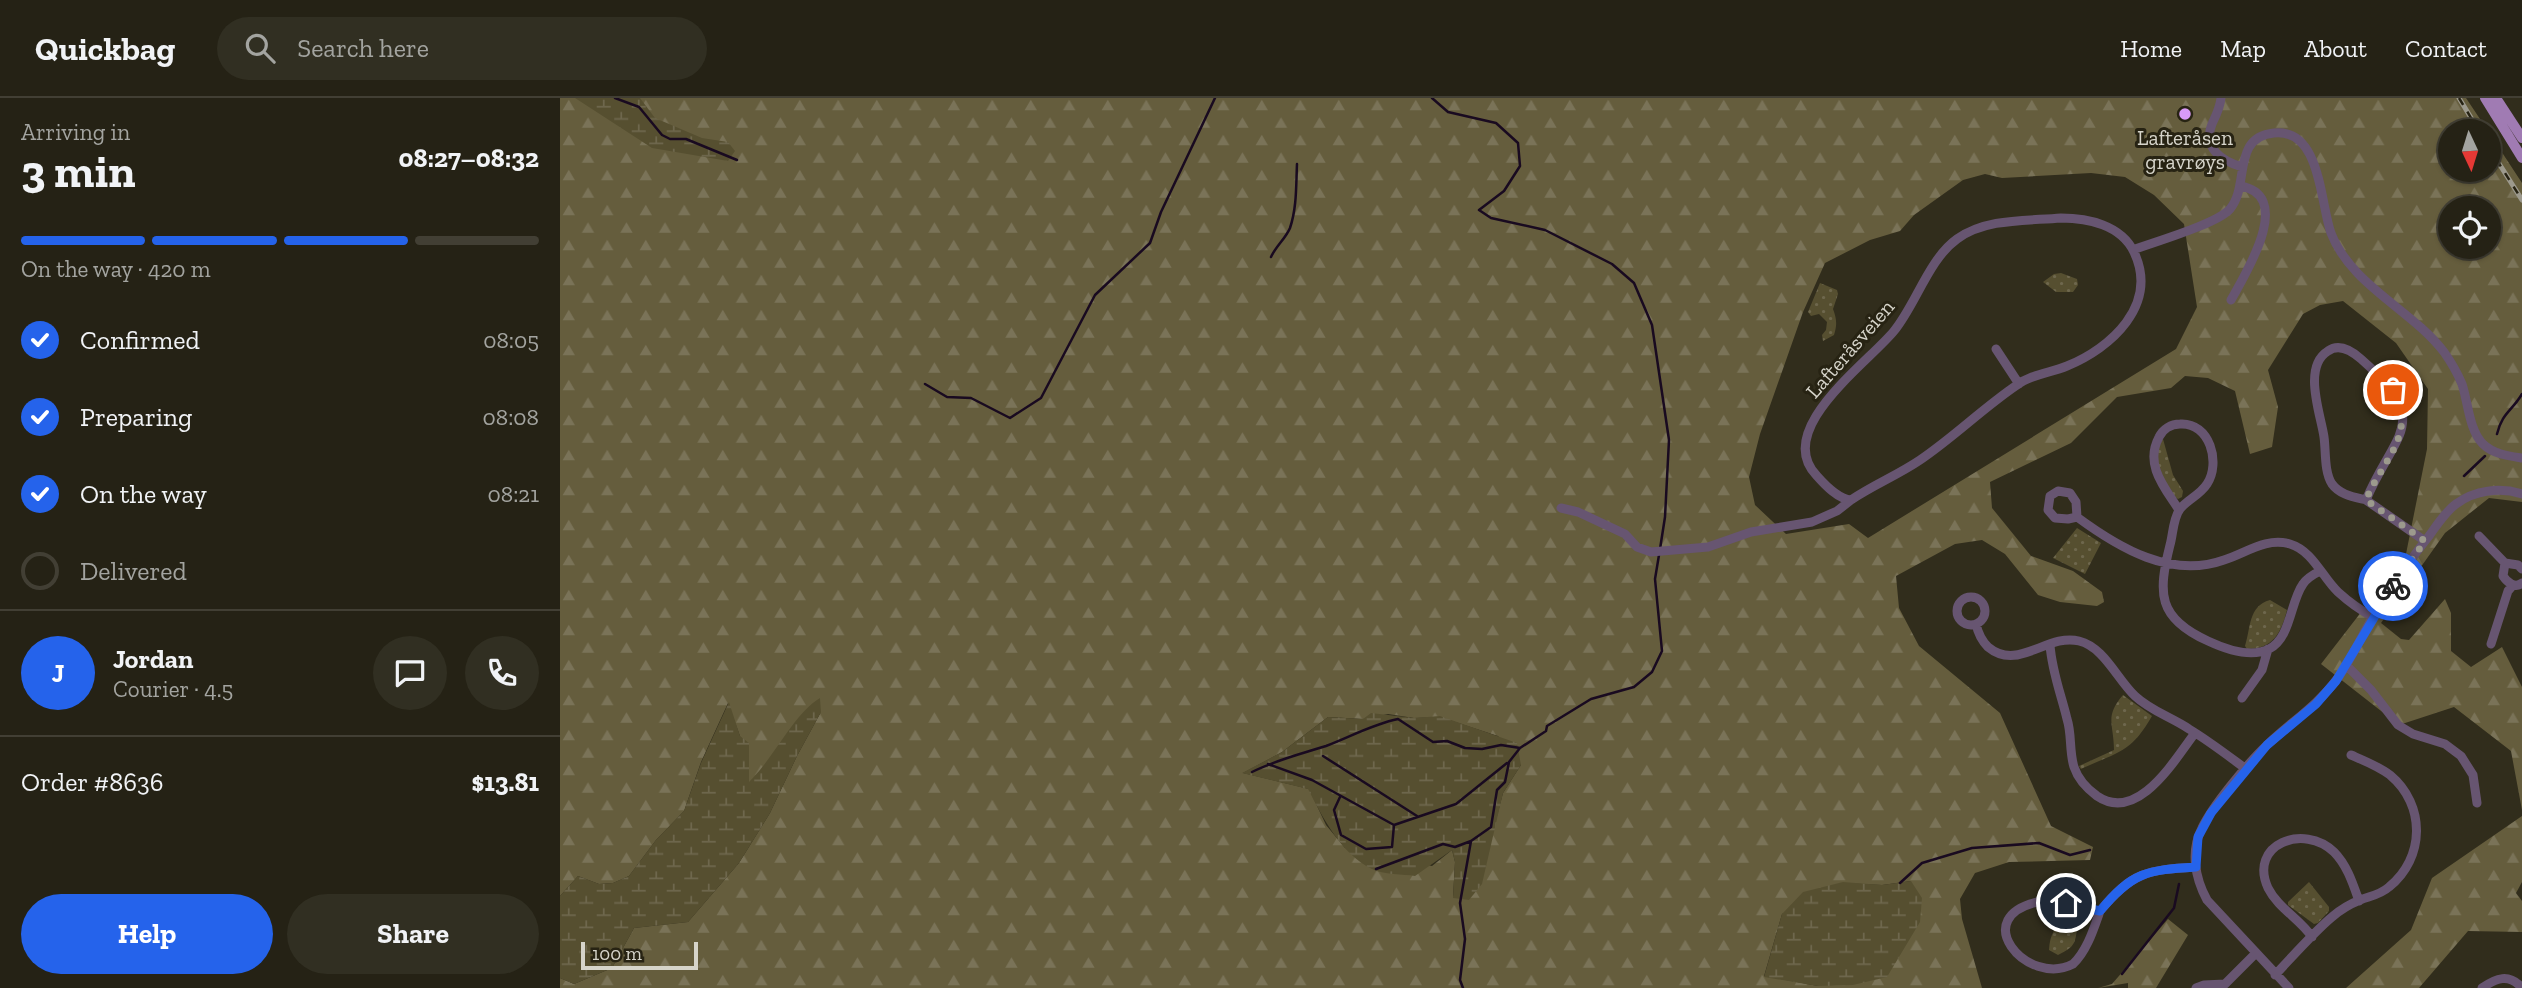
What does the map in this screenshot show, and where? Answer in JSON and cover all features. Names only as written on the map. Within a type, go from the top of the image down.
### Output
[{"type":"main road","points":[[2485,98],[2521,147]]},
{"type":"main road","points":[[2496,98],[2521,147]]},
{"type":"street","points":[[2221,98],[2210,129],[2211,145],[2222,159],[2242,167]]},
{"type":"street","points":[[1561,508],[1578,512],[1625,534],[1637,547],[1651,552],[1708,547],[1751,532],[1812,522],[1837,512],[1851,500],[1918,462],[2019,384],[2040,373],[2067,366],[2117,335],[2132,316],[2140,292],[2133,250],[2224,215],[2236,199],[2247,150],[2254,142],[2268,134],[2288,134],[2306,145],[2312,156],[2332,235],[2340,252],[2353,268],[2441,349],[2455,367],[2480,441],[2495,452],[2522,458]]},
{"type":"street","points":[[2231,300],[2253,258],[2266,216],[2265,203],[2259,193],[2240,186]]},
{"type":"street","name":"Lafteråsveien","points":[[1851,500],[1845,499],[1822,481],[1807,462],[1806,439],[1812,422],[1823,403],[1894,330],[1946,249],[1976,229],[1998,223],[2082,218],[2112,229],[2133,250]]},
{"type":"street","points":[[2366,500],[2396,446],[2401,432],[2402,411],[2393,390],[2381,376],[2357,355],[2341,347],[2334,348],[2322,357],[2314,388],[2324,434],[2329,477],[2338,490],[2366,500],[2425,541]]},
{"type":"street","points":[[1996,349],[2019,384]]},
{"type":"street","points":[[2179,510],[2162,487],[2154,465],[2154,455],[2162,432],[2171,425],[2188,424],[2200,431],[2211,447],[2214,459],[2212,473],[2207,485],[2179,510],[2165,563],[2162,595],[2168,610],[2177,621],[2205,640],[2256,653],[2269,649],[2282,636],[2304,583],[2320,571]]},
{"type":"street","points":[[2289,988],[2207,900],[2196,867],[2196,846],[2201,829],[2267,745],[2316,704],[2347,666],[2373,617],[2425,541],[2451,509],[2466,498],[2499,490],[2522,494]]},
{"type":"street","points":[[2077,517],[2106,537],[2149,559],[2176,566],[2208,565],[2262,544],[2277,542],[2298,547],[2307,554],[2337,592],[2373,617]]},
{"type":"street","points":[[2479,536],[2505,563],[2518,565],[2522,569]]},
{"type":"street","points":[[2491,644],[2505,601],[2518,584],[2507,582],[2503,576],[2505,563]]},
{"type":"street","points":[[1976,624],[1984,643],[1996,653],[2015,656],[2059,641],[2070,640],[2088,645],[2107,661],[2123,683],[2145,705],[2212,743],[2246,769]]},
{"type":"street","points":[[2050,645],[2053,672],[2068,719],[2074,768],[2084,785],[2101,798],[2116,801],[2131,799],[2144,793],[2163,777],[2195,733]]},
{"type":"street","points":[[2242,698],[2262,670],[2269,649]]},
{"type":"street","points":[[2347,666],[2371,690],[2398,725],[2413,734],[2445,744],[2461,756],[2473,775],[2477,803]]},
{"type":"street","points":[[2275,975],[2333,916],[2359,901],[2384,892],[2408,867],[2414,851],[2417,825],[2412,803],[2401,787],[2376,766],[2351,755]]},
{"type":"street","points":[[2312,937],[2276,900],[2267,886],[2265,863],[2279,844],[2302,838],[2323,844],[2342,863],[2359,901]]},
{"type":"street","points":[[2100,911],[2050,900],[2038,902],[2015,913],[2007,922],[2006,945],[2025,968],[2035,972],[2055,973],[2066,969],[2080,956],[2100,911],[2114,894],[2134,878],[2158,870],[2196,867]]},
{"type":"street","points":[[2196,988],[2204,985],[2226,986],[2256,953]]},
{"type":"street","points":[[2482,988],[2502,978],[2513,979],[2522,988]]},
{"type":"green space","points":[[560,98],[2466,98],[2480,119],[2438,119],[2438,182],[2501,182],[2501,151],[2522,183],[2522,502],[2489,498],[2445,533],[2381,623],[2401,639],[2409,640],[2445,599],[2451,613],[2451,651],[2471,667],[2502,647],[2522,687],[2522,810],[2511,751],[2454,707],[2399,725],[2321,664],[2406,554],[2427,449],[2428,389],[2396,343],[2343,301],[2320,305],[2303,314],[2268,370],[2278,407],[2272,447],[2250,454],[2235,391],[2208,378],[2185,376],[2171,388],[2117,397],[2071,443],[1990,482],[1992,508],[2031,556],[2073,571],[2102,592],[2104,602],[2097,606],[2060,602],[2038,595],[2005,554],[1982,540],[1955,544],[1896,576],[1899,608],[1919,646],[2000,713],[2051,826],[2093,847],[2090,860],[2009,862],[1975,873],[1960,899],[1962,919],[1982,988],[560,988],[560,978],[574,984],[612,968],[634,928],[688,922],[739,863],[770,813],[821,712],[749,783],[740,736],[728,703],[701,762],[684,811],[656,840],[629,876],[613,883],[599,884],[578,876],[560,896]],"holes":[[[2091,173],[2125,177],[2154,195],[2184,224],[2197,307],[2176,349],[1868,538],[1849,524],[1786,534],[1755,505],[1749,477],[1760,434],[1803,312],[1825,263],[1870,240],[1900,231],[1914,215],[1963,180],[1985,174],[2002,178]],[[1388,714],[1414,718],[1440,717],[1498,736],[1521,765],[1503,793],[1494,828],[1453,897],[1455,862],[1452,850],[1432,866],[1345,848],[1326,825],[1309,789],[1243,773],[1282,752],[1328,717],[1363,719]],[[1911,881],[1818,986],[1764,976],[1782,914],[1843,883],[1882,885]]]},
{"type":"green space","points":[[575,98],[640,98],[655,118],[702,138],[728,142],[735,151],[728,161],[652,148]]},
{"type":"green space","points":[[2061,273],[2077,279],[2078,285],[2073,292],[2056,292],[2043,282],[2054,274]]},
{"type":"green space","points":[[1820,283],[1837,290],[1838,294],[1833,309],[1836,322],[1834,335],[1823,341],[1822,335],[1827,322],[1819,314],[1811,316],[1808,312]]},
{"type":"green space","points":[[2163,439],[2173,475],[2183,491],[2182,497],[2178,499],[2167,488],[2159,471],[2157,454]]},
{"type":"green space","points":[[2077,528],[2101,543],[2085,574],[2053,558]]},
{"type":"green space","points":[[2270,600],[2287,610],[2282,626],[2270,643],[2247,649],[2245,646],[2254,612]]},
{"type":"green space","points":[[2123,695],[2152,716],[2130,745],[2081,769],[2079,766],[2114,750],[2111,721],[2114,709]]},
{"type":"green space","points":[[820,698],[821,712],[770,813],[739,863],[688,922],[634,928],[612,968],[574,984],[560,978],[560,896],[578,876],[599,884],[613,883],[629,876],[656,840],[684,811],[701,763],[729,702],[740,736],[749,743],[749,782],[801,714]]},
{"type":"green space","points":[[1371,713],[1414,718],[1440,716],[1517,743],[1521,765],[1503,793],[1482,884],[1469,900],[1453,898],[1455,862],[1452,850],[1415,876],[1377,871],[1361,862],[1342,845],[1308,789],[1242,773],[1282,752],[1328,717],[1363,719]]},
{"type":"green space","points":[[2522,816],[2522,882],[2516,893],[2522,901],[2522,932],[2468,931],[2419,988],[2346,988],[2411,930],[2432,878]]},
{"type":"green space","points":[[1911,881],[1922,898],[1920,922],[1887,977],[1853,985],[1818,986],[1764,977],[1782,914],[1803,892],[1843,882],[1882,885]]},
{"type":"green space","points":[[2309,882],[2329,907],[2329,911],[2314,924],[2288,905]]},
{"type":"green space","points":[[2067,917],[2078,922],[2075,939],[2069,949],[2058,955],[2049,950],[2051,939],[2056,927]]},
{"type":"green space","points":[[2168,919],[2188,935],[2156,988],[2128,988],[2128,983],[2098,988],[2112,984]]},
{"type":"waterway","points":[[615,98],[639,107],[662,135],[670,139],[686,139],[737,160]]},
{"type":"waterway","points":[[925,384],[947,397],[971,398],[1010,418],[1041,398],[1095,295],[1150,243],[1161,212],[1215,98]]},
{"type":"waterway","points":[[1432,98],[1448,112],[1496,123],[1518,143],[1520,166],[1504,191],[1479,210],[1491,218],[1545,230],[1612,264],[1634,283],[1652,325],[1669,440],[1665,517],[1660,549]]},
{"type":"waterway","points":[[1271,257],[1288,232],[1292,220],[1297,164]]},
{"type":"waterway","points":[[2497,434],[2504,417],[2522,394]]},
{"type":"waterway","points":[[2464,476],[2485,456]]},
{"type":"waterway","points":[[1463,988],[1460,980],[1465,939],[1460,903],[1471,841],[1491,827],[1497,790],[1505,782],[1509,762],[1520,748],[1546,731],[1547,726],[1591,699],[1634,687],[1652,672],[1662,651],[1655,579],[1659,555]]},
{"type":"waterway","points":[[1252,772],[1398,719],[1433,742],[1447,741],[1465,748],[1482,749],[1501,745],[1520,748]]},
{"type":"waterway","points":[[1323,756],[1417,816]]},
{"type":"waterway","points":[[1340,797],[1334,810],[1341,835],[1366,849],[1392,847],[1394,825],[1456,804],[1507,763]]},
{"type":"waterway","points":[[1268,764],[1312,780],[1394,825]]},
{"type":"waterway","points":[[1376,869],[1443,844],[1455,847],[1471,841]]},
{"type":"waterway","points":[[1900,883],[1922,863],[1972,848],[2039,843],[2070,855],[2090,850]]},
{"type":"waterway","points":[[2122,974],[2174,908],[2179,884]]},
{"type":"railway","points":[[2459,98],[2472,119]]},
{"type":"railway","points":[[2501,167],[2522,200]]},
{"type":"way so far","points":[[2393,390],[2402,411],[2401,432],[2366,500],[2425,541],[2393,586]]},
{"type":"place","name":"Lafteråsen gravrøys","points":[[2185,114]]},
{"type":"route","points":[[2066,903],[2100,911],[2125,883],[2134,878],[2158,870],[2196,867],[2198,837],[2211,813],[2257,755],[2316,704],[2336,681],[2393,586]]}]
